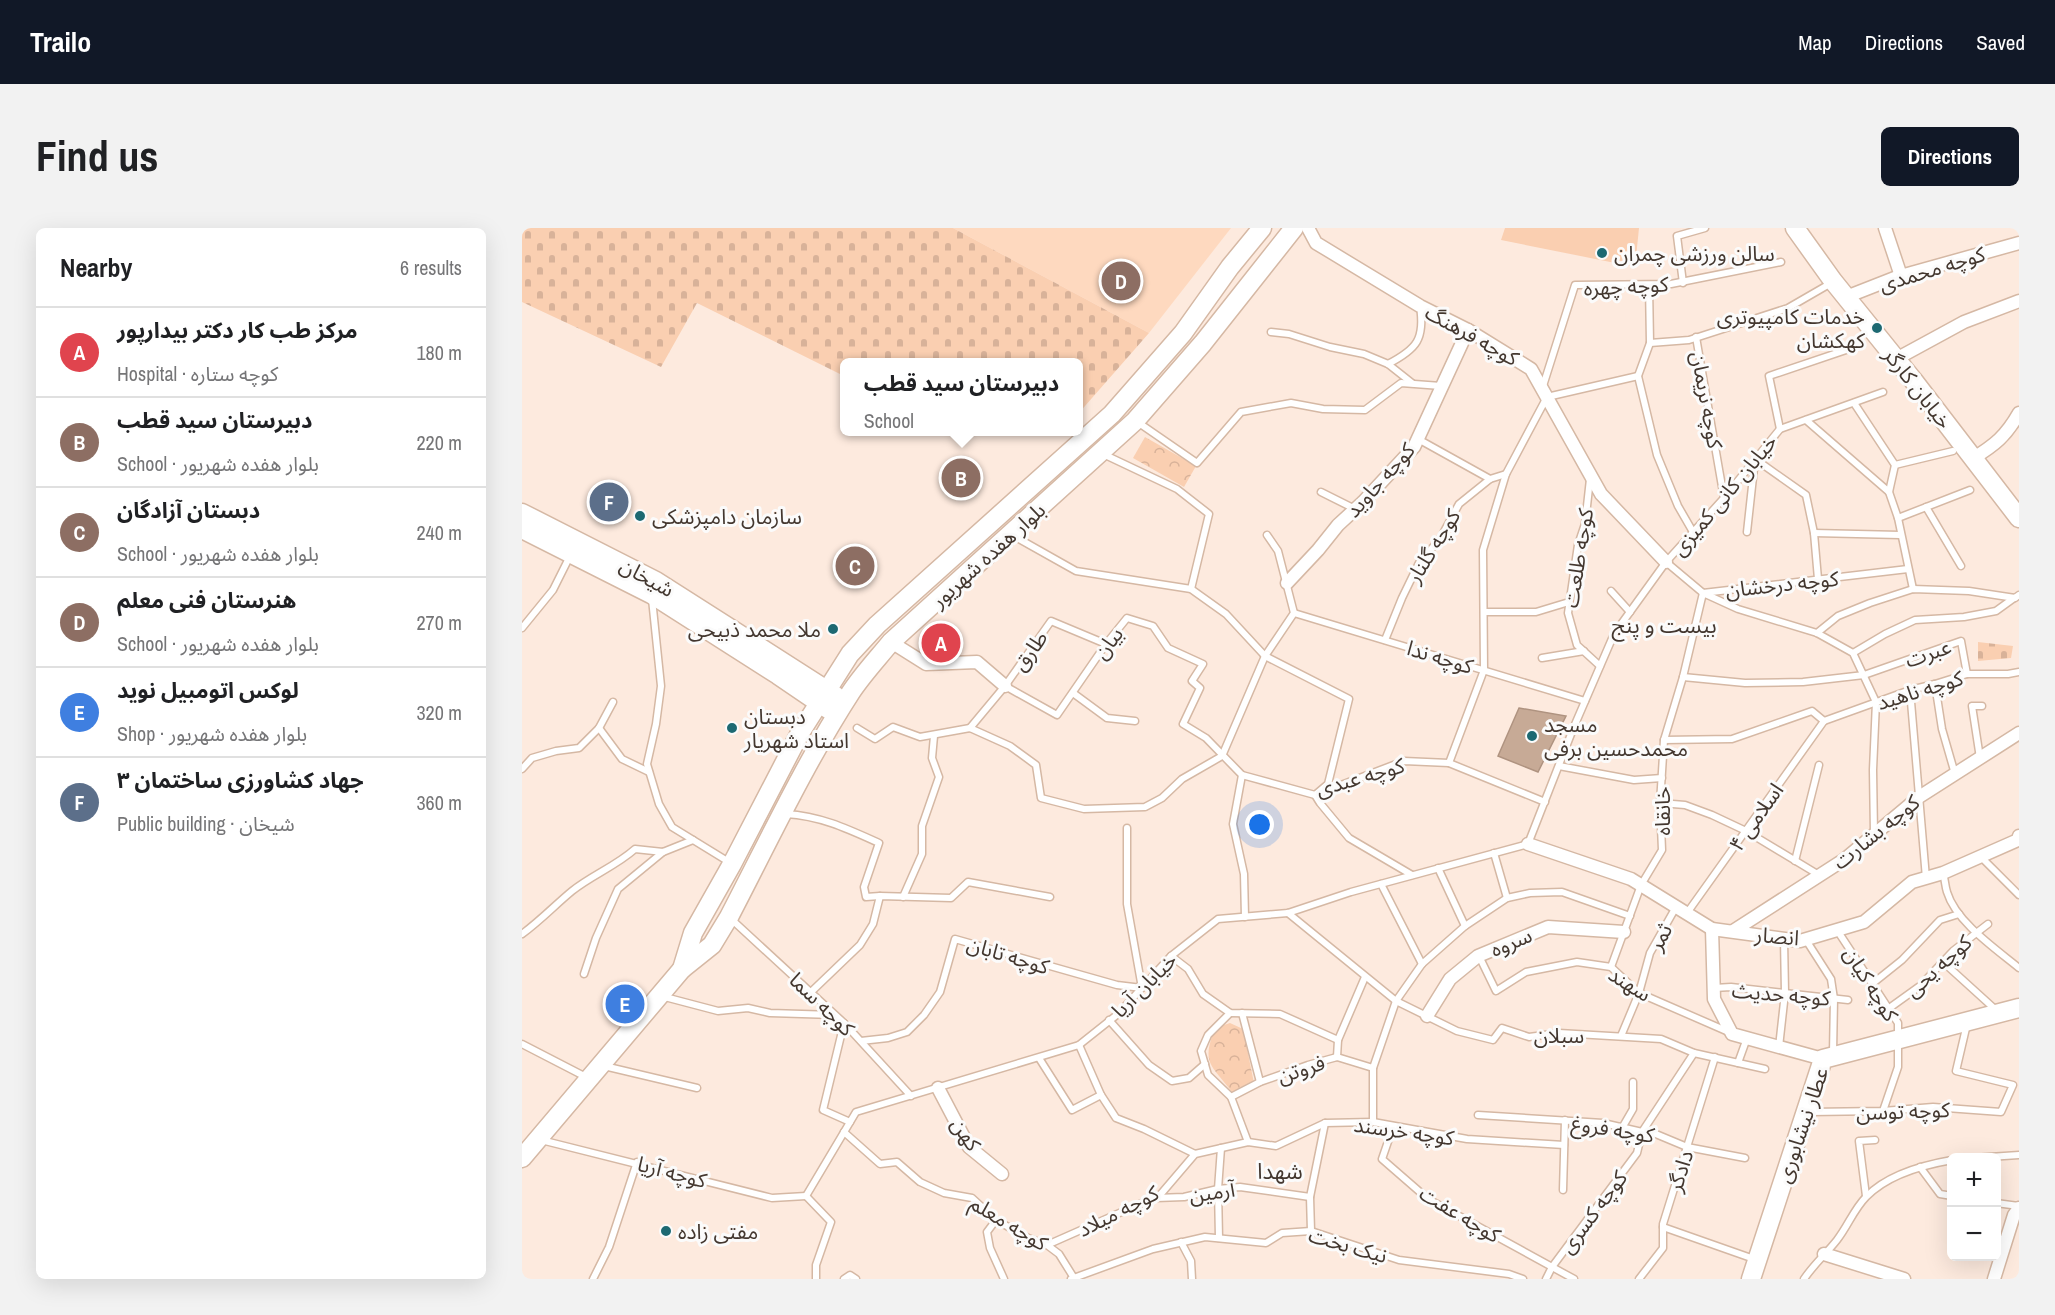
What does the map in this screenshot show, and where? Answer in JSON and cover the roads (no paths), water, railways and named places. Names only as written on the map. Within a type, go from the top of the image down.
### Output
[{"type":"street","name":"بلوار هفده شهریور","points":[[682,969],[693,933],[732,864],[800,733],[850,654],[877,625],[1112,414],[1183,333],[1230,267],[1262,228]]},
{"type":"street","name":"بلوار هفده شهریور","points":[[522,1158],[682,969],[712,945],[841,709],[866,672],[891,642],[1012,535],[1135,421],[1203,343],[1294,228]]},
{"type":"street","name":"کوچه فرهنگ","points":[[1308,228],[1316,243],[1531,369],[1601,494],[1666,562]]},
{"type":"street","name":"خیابان کارگر","points":[[1795,228],[1833,281],[2019,518]]},
{"type":"street","points":[[1885,228],[1900,276]]},
{"type":"street","name":"کوچه محمدی","points":[[1846,297],[1900,276],[2019,243]]},
{"type":"street","points":[[1896,359],[1964,322],[2019,301]]},
{"type":"street","name":"کوچه جاوید","points":[[1287,583],[1338,525],[1414,447],[1468,330]]},
{"type":"street","points":[[1972,459],[2005,436],[2019,413]]},
{"type":"street","name":"شیخان","points":[[522,513],[651,594],[823,696]]},
{"type":"street","name":"شیخان","points":[[522,529],[575,547],[656,580],[823,696]]},
{"type":"street","points":[[891,642],[926,664],[977,662],[1005,686]]},
{"type":"street","points":[[823,696],[841,709]]},
{"type":"street","name":"کوچه بشارت","points":[[1733,931],[1845,860],[1918,797],[2019,733]]},
{"type":"street","name":"انصار","points":[[1528,844],[1631,879],[1712,929],[1800,941],[1864,922],[1912,882],[1944,873],[2018,840],[2019,836]]},
{"type":"street","name":"سروه","points":[[1427,1016],[1450,980],[1478,956],[1548,927],[1624,932]]},
{"type":"street","points":[[1712,929],[1714,999],[1732,1034],[1828,1058]]},
{"type":"street","name":"عطار نیشابوری","points":[[1751,1279],[1806,1112],[1828,1058],[2019,1008]]},
{"type":"street","name":"کهن","points":[[938,1088],[969,1147],[1002,1174]]},
{"type":"street","points":[[1994,1279],[2014,1215],[2019,1207]]},
{"type":"street","points":[[1824,1254],[1904,1279]]},
{"type":"lane","points":[[1683,283],[1677,236],[1705,228]]},
{"type":"lane","name":"کوچه چهره","points":[[1545,393],[1575,285],[1683,283],[1781,262]]},
{"type":"lane","points":[[1650,343],[1696,338],[1788,308],[1833,281]]},
{"type":"lane","points":[[1649,285],[1650,343],[1638,376],[1657,455],[1678,506],[1693,532]]},
{"type":"lane","points":[[1388,364],[1407,354],[1419,340],[1422,324],[1420,306]]},
{"type":"lane","points":[[1271,332],[1289,334],[1330,347],[1364,354],[1388,364],[1412,384]]},
{"type":"lane","name":"کوچه نریمان","points":[[1696,338],[1724,498]]},
{"type":"lane","points":[[1780,429],[1769,376],[1849,349]]},
{"type":"lane","points":[[1449,764],[1484,670],[1483,550],[1506,474],[1545,393],[1638,376]]},
{"type":"lane","points":[[1135,421],[1197,463],[1242,412],[1291,403],[1323,409],[1365,410],[1401,383],[1442,386]]},
{"type":"lane","name":"خیابان کانی کمیزی","points":[[1528,844],[1614,634],[1666,562],[1724,498],[1780,429],[1883,392]]},
{"type":"lane","points":[[1854,403],[1895,465],[1889,492]]},
{"type":"lane","points":[[1806,420],[1889,492],[1898,518],[1912,590]]},
{"type":"lane","points":[[1418,439],[1490,479]]},
{"type":"lane","points":[[1895,465],[1953,451]]},
{"type":"lane","points":[[1101,453],[1177,489],[1209,514],[1191,589]]},
{"type":"lane","points":[[1747,532],[1755,459],[1806,495],[1814,533],[1818,579]]},
{"type":"lane","name":"کوچه گلنار","points":[[1385,640],[1419,563],[1440,539],[1459,504],[1490,479],[1506,474]]},
{"type":"lane","name":"کوچه طلعت","points":[[1590,475],[1585,524],[1578,545],[1568,613],[1577,645],[1600,666]]},
{"type":"lane","points":[[1898,518],[1970,490]]},
{"type":"lane","points":[[1321,492],[1356,509]]},
{"type":"lane","points":[[1926,507],[1961,566]]},
{"type":"lane","points":[[1814,533],[1900,535]]},
{"type":"lane","points":[[1012,535],[1076,571],[1191,589],[1226,614],[1265,656],[1349,699],[1328,784],[1315,795],[1349,838],[1412,875]]},
{"type":"lane","points":[[857,728],[875,739],[893,727],[920,737],[970,728],[1010,746],[1036,765],[1041,798],[1084,810],[1145,807],[1162,798],[1182,779],[1222,756],[1265,656],[1294,613],[1278,551],[1267,535]]},
{"type":"lane","points":[[522,628],[553,590],[575,547]]},
{"type":"lane","name":"کوچه درخشان","points":[[1666,562],[1703,593],[1908,569]]},
{"type":"lane","points":[[1816,633],[1838,616],[1869,603],[1912,590],[1969,591],[2017,596]]},
{"type":"lane","points":[[1611,591],[1630,612]]},
{"type":"lane","points":[[1703,593],[1738,609],[1816,633],[1853,653],[1876,702],[1873,770],[1874,834]]},
{"type":"lane","name":"خانقاه","points":[[1611,967],[1641,885],[1662,850],[1660,803],[1664,740],[1683,677],[1703,593]]},
{"type":"lane","points":[[651,594],[661,686],[647,764],[659,804],[672,827],[732,864]]},
{"type":"lane","points":[[1853,653],[1915,620],[1964,617],[1996,611],[2017,596]]},
{"type":"lane","points":[[1484,612],[1536,612],[1569,602]]},
{"type":"lane","name":"کوچه ندا","points":[[1294,613],[1585,701]]},
{"type":"lane","name":"بیان","points":[[1005,686],[1057,715],[1106,644],[1127,618],[1153,626],[1168,648],[1203,664],[1192,681],[1200,688],[1183,724],[1206,738],[1222,756]]},
{"type":"lane","name":"طارق","points":[[970,728],[1005,686],[1051,621],[1106,644]]},
{"type":"lane","name":"عبرت","points":[[1864,675],[1961,641],[1967,674]]},
{"type":"lane","points":[[1542,658],[1584,651]]},
{"type":"lane","name":"کوچه ناهید","points":[[1824,721],[1910,690],[1967,674],[2019,672]]},
{"type":"lane","points":[[1683,677],[1744,682],[1803,682],[1864,675]]},
{"type":"lane","points":[[1935,684],[1942,729],[1955,774]]},
{"type":"lane","points":[[1910,690],[1926,878]]},
{"type":"lane","points":[[1073,693],[1107,718],[1135,721]]},
{"type":"lane","points":[[522,769],[532,758],[556,751],[579,748],[599,728],[613,702]]},
{"type":"lane","points":[[1980,758],[1972,706],[1982,706]]},
{"type":"lane","points":[[1664,740],[1732,739],[1812,711],[1824,721]]},
{"type":"lane","name":"اسلامی ۴","points":[[1687,914],[1824,721]]},
{"type":"lane","points":[[599,728],[622,759],[650,772]]},
{"type":"lane","points":[[903,897],[922,855],[922,826],[939,777],[932,758],[934,736]]},
{"type":"lane","points":[[1222,756],[1242,775],[1233,824],[1244,874],[1245,917]]},
{"type":"lane","name":"کوچه عبدی","points":[[1242,775],[1315,795],[1404,761],[1449,764],[1545,802]]},
{"type":"lane","points":[[1795,861],[1819,765]]},
{"type":"lane","points":[[1559,766],[1634,780],[1662,778]]},
{"type":"lane","points":[[1660,803],[1685,805],[1746,831],[1820,875]]},
{"type":"lane","points":[[783,814],[809,816],[840,825],[879,843],[864,887],[866,897],[951,898],[968,882],[1050,897]]},
{"type":"lane","points":[[1127,828],[1127,904],[1142,988]]},
{"type":"lane","points":[[584,974],[596,938],[618,889],[663,852],[693,840]]},
{"type":"lane","name":"خیابان آریا","points":[[806,1196],[856,1112],[1079,1045],[1118,1014],[1171,956],[1218,920],[1288,913],[1412,875],[1528,844]]},
{"type":"lane","points":[[522,934],[541,921],[573,890],[622,861],[634,849],[663,852]]},
{"type":"lane","points":[[1494,854],[1507,898]]},
{"type":"lane","points":[[1981,856],[2019,895]]},
{"type":"lane","points":[[1438,868],[1465,926]]},
{"type":"lane","points":[[1944,873],[1947,894],[1959,914],[2019,968]]},
{"type":"lane","points":[[1382,884],[1422,964]]},
{"type":"lane","points":[[1373,1122],[1373,1068],[1396,1001],[1422,964],[1465,926],[1507,898],[1530,893],[1562,892],[1630,916]]},
{"type":"lane","points":[[811,992],[860,945],[873,924],[880,896]]},
{"type":"lane","name":"ثمر","points":[[1621,1036],[1639,993],[1650,953],[1676,907]]},
{"type":"lane","name":"سبلان","points":[[1288,913],[1396,1001],[1457,1031],[1493,1040],[1502,1028],[1529,1037],[1559,1033],[1661,1039],[1694,1053],[1765,1070]]},
{"type":"lane","points":[[1872,984],[1902,960],[1940,920],[1959,914]]},
{"type":"lane","name":"کوچه سما","points":[[729,917],[835,1014],[911,1096]]},
{"type":"lane","name":"کوچه یحی","points":[[1888,1008],[1920,986],[1943,962],[1988,924]]},
{"type":"lane","name":"کوچه کیان","points":[[1837,930],[1898,1023],[1898,1068],[1883,1111]]},
{"type":"lane","name":"کوچه تابان","points":[[861,1041],[888,1038],[907,1032],[924,1015],[940,992],[955,939],[1117,985],[1142,988]]},
{"type":"lane","points":[[1779,1047],[1785,993],[1784,939]]},
{"type":"lane","points":[[1806,940],[1831,979],[1834,999],[1828,1058]]},
{"type":"lane","points":[[1171,956],[1188,969],[1203,994],[1230,1013],[1281,1014],[1338,1040]]},
{"type":"lane","name":"سهند","points":[[1478,956],[1496,991],[1526,972],[1577,962],[1611,967],[1639,993],[1732,1034]]},
{"type":"lane","points":[[1943,962],[1999,1013]]},
{"type":"lane","points":[[1337,1057],[1338,1040],[1365,977]]},
{"type":"lane","name":"کوچه حدیث","points":[[1714,988],[1731,987],[1848,1000]]},
{"type":"lane","points":[[660,995],[718,1011],[748,1008],[770,1013],[835,1014]]},
{"type":"lane","points":[[1079,1045],[1101,1095],[1116,1118],[1195,1154],[1248,1142],[1231,1097],[1208,1075],[1201,1051],[1208,1035],[1230,1013]]},
{"type":"lane","points":[[1242,1013],[1260,1082]]},
{"type":"lane","points":[[1109,1020],[1149,1065],[1173,1081],[1189,1078],[1205,1064]]},
{"type":"lane","name":"کوچه توسن","points":[[1806,1112],[1883,1111],[1933,1107],[2001,1112],[2013,1085],[1956,1071],[1967,1021]]},
{"type":"lane","points":[[844,1023],[823,1110],[850,1122]]},
{"type":"lane","points":[[1738,1063],[1748,1038]]},
{"type":"lane","points":[[522,1044],[595,1072],[697,1088]]},
{"type":"lane","name":"کوچه کسری","points":[[1546,1279],[1552,1267],[1637,1153],[1642,1132],[1694,1053]]},
{"type":"lane","name":"فروتن","points":[[1231,1097],[1260,1082],[1337,1057],[1373,1068]]},
{"type":"lane","name":"دادگر","points":[[1639,1279],[1663,1248],[1663,1227],[1715,1057]]},
{"type":"lane","points":[[1039,1058],[1072,1110],[1101,1095]]},
{"type":"lane","points":[[1622,1128],[1633,1109],[1633,1082]]},
{"type":"lane","name":"کوچه فروغ","points":[[1479,1114],[1603,1123],[1651,1132],[1688,1147],[1745,1158]]},
{"type":"lane","points":[[1563,1190],[1565,1120]]},
{"type":"lane","name":"کوچه خرسند","points":[[1248,1142],[1276,1146],[1325,1123],[1373,1122],[1467,1139],[1564,1145]]},
{"type":"lane","points":[[1311,1231],[1310,1197],[1325,1123]]},
{"type":"lane","name":"کوچه عفت","points":[[1394,1127],[1382,1160],[1428,1199],[1574,1279]]},
{"type":"lane","name":"کوچه معلم","points":[[844,1132],[880,1164],[897,1162],[920,1182],[936,1190],[972,1198],[996,1220],[1028,1238],[1047,1245],[1059,1254],[1073,1279]]},
{"type":"lane","name":"کوچه آریا","points":[[538,1139],[771,1198],[806,1196]]},
{"type":"lane","points":[[1866,1196],[1859,1141],[1875,1140]]},
{"type":"lane","points":[[1219,1238],[1218,1189],[1221,1148]]},
{"type":"lane","name":"کوچه میلاد","points":[[1047,1245],[1160,1195],[1195,1154]]},
{"type":"lane","points":[[2001,1156],[2019,1155]]},
{"type":"lane","points":[[1804,1279],[1814,1263],[1837,1240],[1866,1196],[1893,1178],[1920,1167],[1947,1161]]},
{"type":"lane","points":[[593,1279],[609,1247],[636,1162]]},
{"type":"lane","points":[[1920,1167],[1940,1194],[1947,1195]]},
{"type":"lane","name":"آرمین","points":[[1150,1199],[1184,1197],[1218,1189],[1240,1187],[1310,1197]]},
{"type":"lane","points":[[806,1196],[831,1222],[816,1265],[816,1279]]},
{"type":"lane","points":[[2001,1204],[2019,1207]]},
{"type":"lane","points":[[996,1220],[987,1232],[990,1248],[1004,1279]]},
{"type":"lane","points":[[1663,1227],[1757,1260]]},
{"type":"lane","name":"نیک بخت","points":[[1073,1279],[1153,1249],[1205,1237],[1266,1243],[1282,1233],[1311,1231],[1399,1260],[1509,1274],[1523,1279]]},
{"type":"lane","points":[[1181,1242],[1191,1261],[1192,1279]]},
{"type":"lane","points":[[844,1279],[850,1275],[856,1279]]},
{"type":"place","name":"سالن ورزشی چمران","points":[[1602,253]]},
{"type":"place","name":"هنرستان فنی معلم","points":[[1121,281]]},
{"type":"place","name":"خدمات کامپیوتری کهکشان","points":[[1877,328]]},
{"type":"place","name":"دبیرستان سید قطب","points":[[961,478]]},
{"type":"place","name":"جهاد کشاورزی ساختمان ۳","points":[[609,502]]},
{"type":"place","name":"سازمان دامپزشکی","points":[[640,516]]},
{"type":"place","name":"دبستان آزادگان","points":[[855,566]]},
{"type":"place","name":"ملا محمد ذبیحی","points":[[833,629]]},
{"type":"place","name":"مرکز طب کار دکتر بیدارپور","points":[[941,643]]},
{"type":"place","name":"دبستان استاد شهریار","points":[[732,728]]},
{"type":"place","name":"مسجد محمدحسین برفی","points":[[1532,736]]},
{"type":"place","name":"لوکس اتومبیل نوید","points":[[625,1004]]},
{"type":"place","name":"مفتی زاده","points":[[666,1231]]},
{"type":"district","name":"بیست و پنج","points":[[1664,625]]},
{"type":"district","name":"شهدا","points":[[1280,1171]]}]
